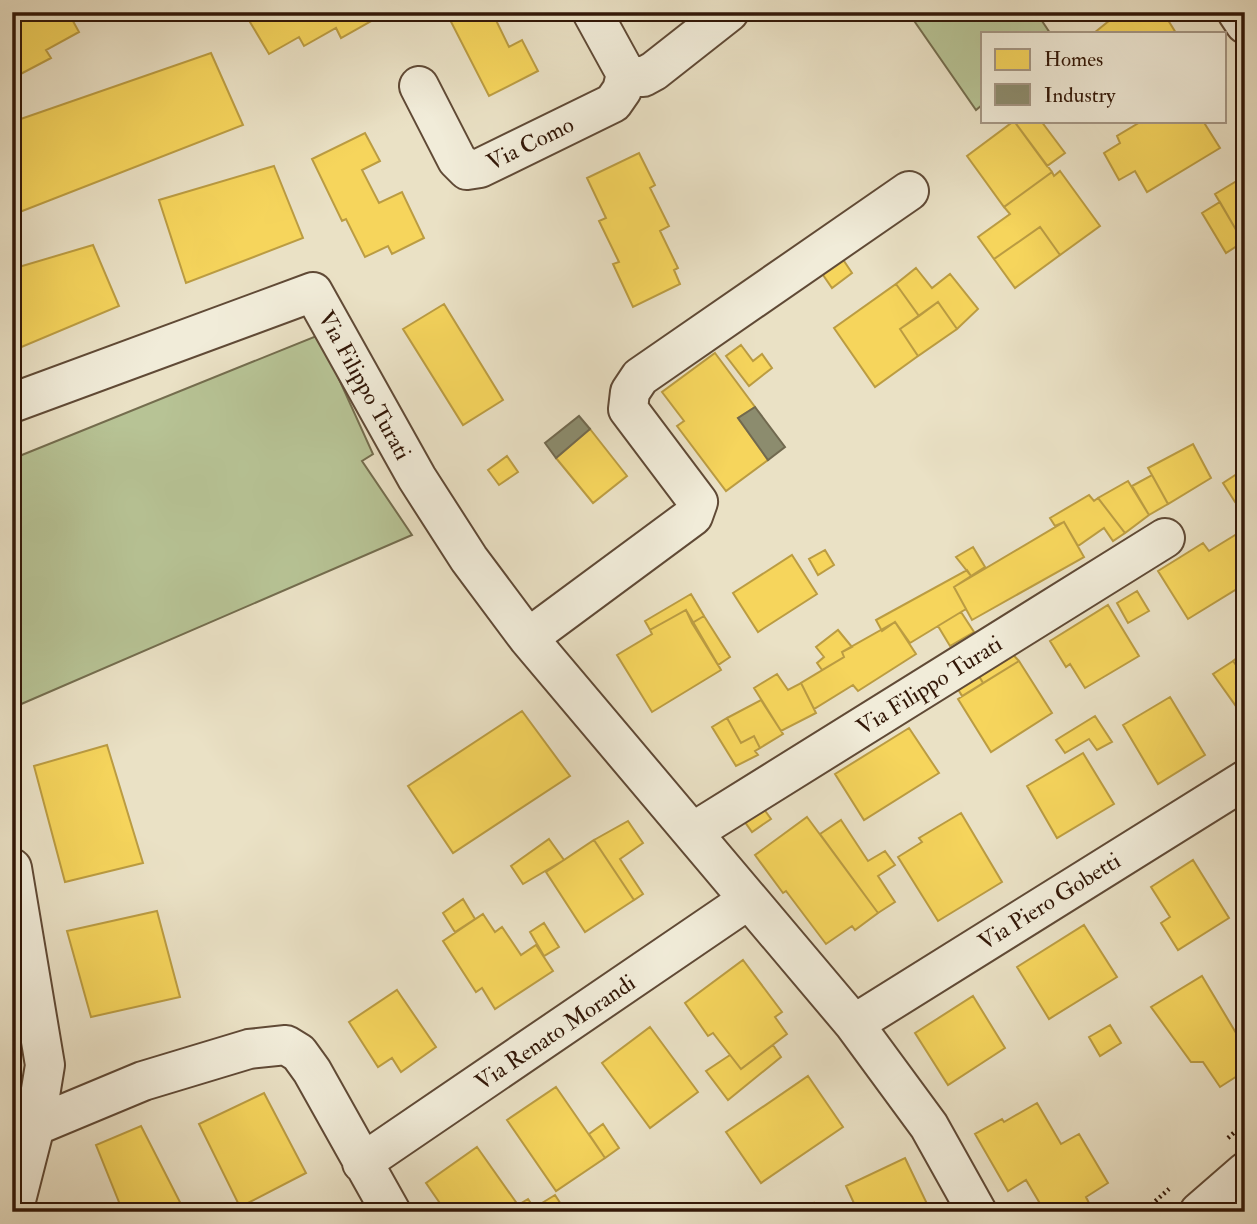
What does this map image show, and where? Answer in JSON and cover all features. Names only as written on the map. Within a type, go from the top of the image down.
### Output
[{"type":"street","points":[[592,12],[626,74],[643,76],[654,71],[729,12]]},
{"type":"street","points":[[1237,12],[1245,24]]},
{"type":"street","name":"Via Como","points":[[419,86],[457,160],[467,170],[480,169],[613,103],[622,90],[626,74]]},
{"type":"street","points":[[528,638],[693,516],[698,502],[628,409],[630,392],[640,377],[909,191]]},
{"type":"street","name":"Via Filippo Turati","points":[[12,403],[313,292],[416,478],[469,559],[528,638],[854,1024],[929,1126],[977,1212]]},
{"type":"street","name":"Via Filippo Turati","points":[[693,832],[1165,537]]},
{"type":"street","name":"Via Piero Gobetti","points":[[854,1024],[1245,780]]},
{"type":"street","points":[[12,868],[45,1065],[24,1113],[13,1212]]},
{"type":"street","name":"Via Renato Morandi","points":[[362,1163],[748,900]]},
{"type":"street","points":[[24,1113],[249,1049],[286,1045],[299,1053],[312,1071],[391,1212]]},
{"type":"street","points":[[1199,1212],[1245,1172]]},
{"type":"green space","points":[[908,12],[1036,12],[1049,32],[981,32],[981,106],[976,110]]},
{"type":"green space","points":[[319,335],[373,454],[362,461],[412,535],[19,705],[12,671],[12,459]]},
{"type":"building: Homes","points":[[18,12],[68,12],[79,32],[46,50],[51,58],[13,78],[12,16]]},
{"type":"building: Homes","points":[[255,12],[378,12],[380,16],[341,38],[336,28],[304,46],[299,37],[269,54],[247,17]]},
{"type":"building: Homes","points":[[446,12],[492,12],[509,47],[522,40],[538,71],[489,96]]},
{"type":"building: Homes","points":[[1120,12],[1163,12],[1175,32],[1095,32]]},
{"type":"building: Homes","points":[[211,53],[243,125],[12,215],[12,122]]},
{"type":"building: Homes","points":[[1015,122],[1042,122],[1065,153],[1047,166]]},
{"type":"building: Homes","points":[[1015,122],[1052,172],[1004,207],[967,156]]},
{"type":"building: Homes","points":[[1140,122],[1204,122],[1220,148],[1147,192],[1135,171],[1119,180],[1104,153],[1120,143],[1117,136]]},
{"type":"building: Homes","points":[[365,133],[380,161],[362,170],[379,203],[402,192],[424,238],[392,254],[388,246],[365,257],[346,219],[342,221],[312,159]]},
{"type":"building: Homes","points":[[639,153],[655,185],[650,188],[669,226],[660,231],[678,268],[674,270],[680,284],[633,307],[613,264],[619,262],[599,221],[606,218],[587,178]]},
{"type":"building: Homes","points":[[274,166],[303,238],[186,283],[159,200]]},
{"type":"building: Homes","points":[[1060,171],[1100,226],[1060,255],[1040,227],[994,259],[978,237],[1010,214],[1004,207],[1052,172],[1054,176]]},
{"type":"building: Homes","points":[[1245,176],[1245,245],[1215,194]]},
{"type":"building: Homes","points":[[1220,202],[1243,242],[1226,253],[1202,213]]},
{"type":"building: Homes","points":[[1040,227],[1060,255],[1015,288],[994,259]]},
{"type":"building: Homes","points":[[93,245],[119,306],[12,351],[12,269]]},
{"type":"building: Homes","points":[[842,258],[852,273],[832,288],[821,272]]},
{"type":"building: Homes","points":[[916,268],[932,288],[950,274],[978,309],[957,329],[938,302],[919,316],[896,284]]},
{"type":"building: Homes","points":[[896,284],[919,316],[900,329],[918,356],[875,387],[834,328]]},
{"type":"building: Homes","points":[[938,302],[957,329],[918,356],[900,329]]},
{"type":"building: Homes","points":[[444,304],[503,400],[463,425],[403,329]]},
{"type":"building: Homes","points":[[741,345],[753,361],[762,354],[772,368],[749,386],[726,356]]},
{"type":"building: Homes","points":[[715,353],[755,407],[738,418],[768,460],[726,491],[677,426],[684,421],[662,392]]},
{"type":"building: Homes","points":[[590,429],[627,476],[593,503],[556,458]]},
{"type":"building: Homes","points":[[1193,444],[1211,478],[1168,504],[1148,468]]},
{"type":"building: Homes","points":[[507,456],[518,472],[499,485],[488,470]]},
{"type":"building: Homes","points":[[1243,470],[1245,496],[1235,502],[1223,483]]},
{"type":"building: Homes","points":[[1152,475],[1168,504],[1149,515],[1132,486]]},
{"type":"building: Homes","points":[[1128,481],[1149,515],[1125,533],[1098,498]]},
{"type":"building: Homes","points":[[1089,495],[1094,501],[1098,498],[1125,533],[1113,541],[1104,528],[1078,546],[1064,522],[1055,526],[1050,518]]},
{"type":"building: Homes","points":[[1064,522],[1084,557],[972,620],[954,587]]},
{"type":"building: Homes","points":[[1245,529],[1245,597],[1242,598],[1237,589],[1188,619],[1158,571],[1203,543],[1209,551]]},
{"type":"building: Homes","points":[[973,547],[985,567],[971,576],[956,557]]},
{"type":"building: Homes","points":[[825,550],[834,565],[818,575],[809,559]]},
{"type":"building: Homes","points":[[792,555],[817,594],[758,632],[733,593]]},
{"type":"building: Homes","points":[[967,570],[971,576],[954,587],[966,609],[910,643],[895,622],[882,631],[876,620]]},
{"type":"building: Homes","points":[[1137,591],[1149,611],[1128,623],[1117,603]]},
{"type":"building: Homes","points":[[691,594],[704,616],[692,623],[686,610],[650,630],[645,621]]},
{"type":"building: Homes","points":[[1108,605],[1139,656],[1085,688],[1070,664],[1066,667],[1050,641]]},
{"type":"building: Homes","points":[[686,610],[721,670],[652,712],[617,655],[652,634],[650,630]]},
{"type":"building: Homes","points":[[961,612],[974,632],[950,646],[938,626]]},
{"type":"building: Homes","points":[[704,616],[730,657],[718,665],[692,623]]},
{"type":"building: Homes","points":[[895,622],[916,654],[858,691],[853,685],[814,709],[801,683],[844,657],[842,652]]},
{"type":"building: Homes","points":[[838,630],[852,647],[842,652],[844,657],[822,670],[817,663],[824,657],[816,647]]},
{"type":"building: Homes","points":[[1007,648],[1019,661],[983,683],[975,669]]},
{"type":"building: Homes","points":[[1245,652],[1245,677],[1233,661]]},
{"type":"building: Homes","points":[[1019,661],[1052,713],[991,752],[958,699]]},
{"type":"building: Homes","points":[[1233,661],[1245,677],[1245,704],[1238,709],[1213,674]]},
{"type":"building: Homes","points":[[975,669],[983,683],[962,696],[954,682]]},
{"type":"building: Homes","points":[[777,674],[788,690],[801,683],[816,713],[781,731],[754,688]]},
{"type":"building: Homes","points":[[1170,697],[1205,755],[1158,784],[1123,725]]},
{"type":"building: Homes","points":[[761,700],[783,734],[760,748],[754,736],[741,743],[727,718]]},
{"type":"building: Homes","points":[[522,711],[570,776],[453,853],[408,786]]},
{"type":"building: Homes","points":[[1095,716],[1112,742],[1097,750],[1089,739],[1065,753],[1056,740]]},
{"type":"building: Homes","points":[[727,718],[741,743],[754,736],[760,748],[755,751],[758,755],[736,766],[712,727]]},
{"type":"building: Homes","points":[[909,728],[939,773],[864,820],[835,774]]},
{"type":"building: Homes","points":[[107,745],[143,863],[65,882],[34,766]]},
{"type":"building: Homes","points":[[1083,753],[1114,804],[1057,838],[1027,786]]},
{"type":"building: Homes","points":[[761,805],[771,819],[752,832],[742,818]]},
{"type":"building: Homes","points":[[961,813],[1002,882],[938,921],[898,857],[922,842],[919,838]]},
{"type":"building: Homes","points":[[807,817],[878,913],[855,930],[852,926],[826,944],[755,855]]},
{"type":"building: Homes","points":[[841,820],[868,861],[885,851],[895,865],[878,876],[895,902],[878,913],[820,834]]},
{"type":"building: Homes","points":[[628,821],[643,843],[620,859],[643,894],[634,900],[594,840]]},
{"type":"building: Homes","points":[[549,839],[564,860],[523,884],[511,866]]},
{"type":"building: Homes","points":[[594,840],[634,900],[585,932],[546,872]]},
{"type":"building: Homes","points":[[1193,860],[1229,918],[1178,950],[1161,923],[1170,917],[1151,887]]},
{"type":"building: Homes","points":[[463,899],[475,919],[455,932],[443,913]]},
{"type":"building: Homes","points":[[157,911],[180,997],[91,1017],[67,931]]},
{"type":"building: Homes","points":[[483,914],[495,932],[502,927],[521,955],[536,945],[553,971],[495,1009],[482,988],[476,992],[443,941]]},
{"type":"building: Homes","points":[[544,923],[559,947],[544,956],[530,932]]},
{"type":"building: Homes","points":[[1084,925],[1117,977],[1049,1019],[1017,967]]},
{"type":"building: Homes","points":[[743,960],[782,1012],[775,1017],[787,1034],[741,1069],[713,1033],[708,1036],[685,1003]]},
{"type":"building: Homes","points":[[1202,976],[1245,1048],[1245,1071],[1220,1087],[1203,1062],[1191,1062],[1151,1007]]},
{"type":"building: Homes","points":[[397,990],[436,1047],[401,1072],[392,1058],[378,1067],[349,1022]]},
{"type":"building: Homes","points":[[973,996],[1005,1048],[948,1085],[915,1033]]},
{"type":"building: Homes","points":[[1110,1025],[1121,1043],[1100,1056],[1089,1037]]},
{"type":"building: Homes","points":[[650,1027],[698,1092],[650,1128],[602,1063]]},
{"type":"building: Homes","points":[[773,1045],[781,1057],[728,1100],[706,1071],[730,1055],[741,1069]]},
{"type":"building: Homes","points":[[808,1076],[843,1127],[761,1183],[726,1132]]},
{"type":"building: Homes","points":[[556,1087],[605,1158],[556,1191],[507,1120]]},
{"type":"building: Homes","points":[[264,1093],[306,1173],[240,1207],[199,1124]]},
{"type":"building: Homes","points":[[1037,1103],[1061,1144],[1079,1134],[1108,1183],[1086,1197],[1090,1205],[1078,1212],[1045,1212],[1026,1180],[1008,1191],[975,1134],[1002,1119],[1004,1122]]},
{"type":"building: Homes","points":[[603,1124],[619,1148],[605,1158],[589,1134]]},
{"type":"building: Homes","points":[[141,1126],[185,1212],[123,1212],[96,1145]]},
{"type":"building: Homes","points":[[477,1147],[518,1205],[509,1212],[446,1212],[426,1183]]},
{"type":"building: Homes","points":[[905,1158],[930,1210],[858,1212],[846,1186]]},
{"type":"building: Homes","points":[[555,1195],[566,1212],[548,1212],[542,1203]]},
{"type":"building: Homes","points":[[528,1199],[537,1212],[509,1212],[518,1205]]},
{"type":"building: Homes","points":[[814,1203],[820,1212],[803,1212]]},
{"type":"building: Industry","points":[[755,407],[785,447],[768,460],[738,418]]},
{"type":"building: Industry","points":[[579,416],[590,429],[556,458],[545,443]]},
{"type":"waterway","points":[[12,1047],[17,1076]]}]
